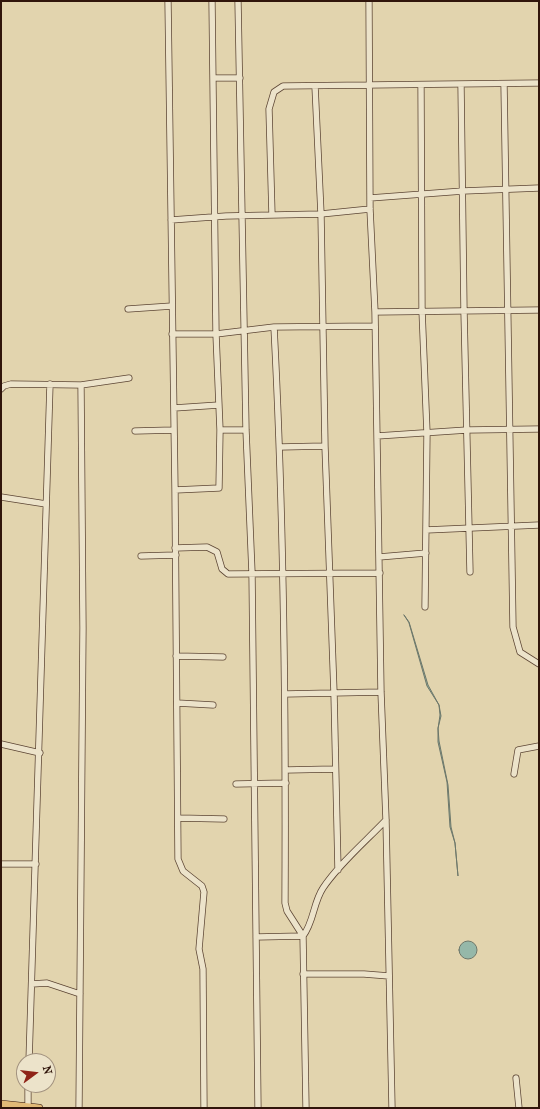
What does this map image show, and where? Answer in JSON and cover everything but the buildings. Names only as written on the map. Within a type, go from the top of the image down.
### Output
[{"type":"main road","points":[[1,1104],[39,1108]]},
{"type":"street","points":[[168,1],[176,555],[178,859],[183,871],[202,886],[204,892],[199,949],[203,969],[204,1108]]},
{"type":"street","points":[[175,490],[219,488],[220,430],[216,334],[216,218],[212,1]]},
{"type":"street","points":[[238,1],[246,430],[252,574],[258,1108]]},
{"type":"street","points":[[369,1],[370,209],[375,312],[381,692],[386,820],[392,1108]]},
{"type":"street","points":[[214,78],[240,78]]},
{"type":"street","points":[[272,215],[269,109],[274,92],[283,86],[539,83]]},
{"type":"street","points":[[504,84],[513,627],[520,652],[539,664]]},
{"type":"street","points":[[421,85],[422,310],[427,433],[425,607]]},
{"type":"street","points":[[461,85],[470,572]]},
{"type":"street","points":[[315,86],[321,214],[338,870]]},
{"type":"street","points":[[370,198],[506,188],[539,188]]},
{"type":"street","points":[[171,220],[242,215],[321,214],[370,209]]},
{"type":"street","points":[[128,309],[172,306]]},
{"type":"street","points":[[375,312],[422,310],[539,310]]},
{"type":"street","points":[[172,334],[216,334],[274,327],[375,326]]},
{"type":"street","points":[[274,327],[280,447],[285,694],[285,903],[287,911],[303,936],[306,1108]]},
{"type":"street","points":[[1,389],[4,386],[11,384],[80,385],[128,378]]},
{"type":"street","points":[[29,1053],[40,753],[50,384]]},
{"type":"street","points":[[79,1108],[83,643],[80,385]]},
{"type":"street","points":[[174,408],[219,405]]},
{"type":"street","points":[[377,436],[467,430],[510,431],[539,429]]},
{"type":"street","points":[[135,431],[174,430]]},
{"type":"street","points":[[220,430],[246,430]]},
{"type":"street","points":[[280,447],[326,446]]},
{"type":"street","points":[[1,497],[46,504]]},
{"type":"street","points":[[426,530],[539,525]]},
{"type":"street","points":[[175,548],[207,547],[217,552],[222,569],[228,574],[380,574]]},
{"type":"street","points":[[379,557],[426,553]]},
{"type":"street","points":[[141,556],[176,555]]},
{"type":"street","points":[[176,656],[223,657]]},
{"type":"street","points":[[285,694],[381,692]]},
{"type":"street","points":[[177,703],[213,705]]},
{"type":"street","points":[[1,744],[40,753]]},
{"type":"street","points":[[514,774],[518,750],[539,746]]},
{"type":"street","points":[[286,770],[335,769]]},
{"type":"street","points":[[236,784],[286,783]]},
{"type":"street","points":[[178,818],[224,819]]},
{"type":"street","points":[[303,936],[308,929],[315,902],[324,887],[338,870],[386,820]]},
{"type":"street","points":[[1,864],[36,864]]},
{"type":"street","points":[[256,937],[303,936]]},
{"type":"street","points":[[303,974],[364,974],[389,976]]},
{"type":"street","points":[[32,984],[47,983],[80,994]]},
{"type":"street","points":[[516,1078],[519,1108]]},
{"type":"street","points":[[29,1093],[32,1108]]},
{"type":"shaded area","points":[[404,615],[409,622],[428,685],[439,705],[427,686],[409,623]]},
{"type":"shaded area","points":[[439,705],[441,716],[438,727],[440,715]]},
{"type":"shaded area","points":[[438,729],[448,785],[451,827],[455,843],[450,827],[447,782],[438,742]]},
{"type":"shaded area","points":[[468,941],[474,944],[477,950],[474,956],[468,959],[462,956],[459,950],[462,944]]}]
